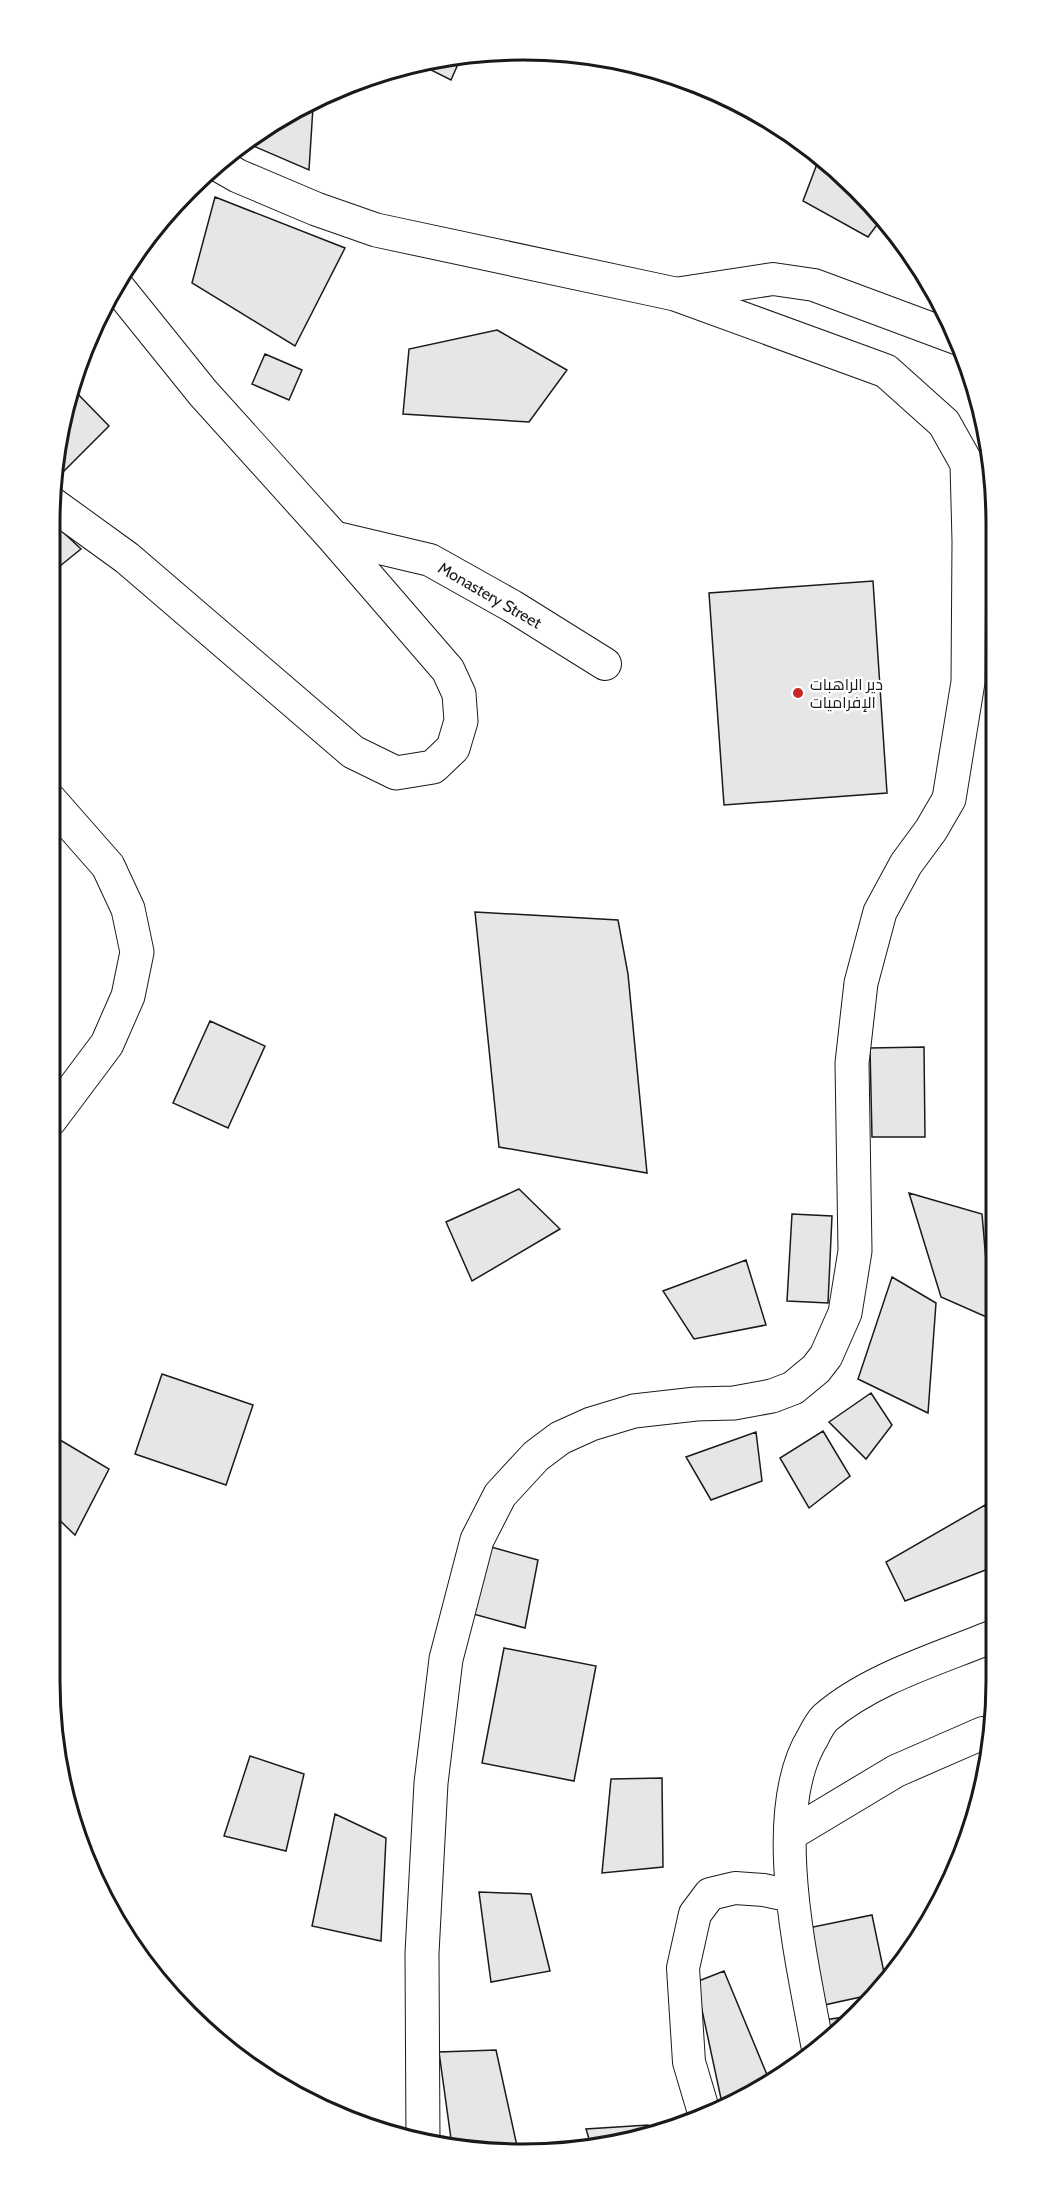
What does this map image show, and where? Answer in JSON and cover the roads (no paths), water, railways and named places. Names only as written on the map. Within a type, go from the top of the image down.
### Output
[{"type":"street","points":[[225,169],[316,209],[376,230],[675,294],[886,371],[944,423],[967,464],[968,682],[949,799],[931,830],[906,864],[880,912],[861,983],[852,1062],[855,1251],[845,1313],[826,1356],[816,1369],[794,1388],[772,1396],[734,1403],[696,1404],[634,1411],[591,1424],[560,1438],[536,1456],[500,1495],[477,1540],[446,1659],[431,1783],[422,1953],[423,2133]]},
{"type":"street","points":[[675,294],[773,279],[814,285],[945,334]]},
{"type":"street","points":[[60,510],[127,558],[353,752],[396,773],[433,767],[453,748],[461,721],[459,694],[448,670],[333,537],[203,393],[122,292]]},
{"type":"street","name":"Monastery Street","points":[[333,537],[430,560],[512,606],[604,664]]},
{"type":"street","points":[[60,811],[108,866],[128,909],[137,952],[128,996],[106,1044],[60,1106]]},
{"type":"street","points":[[816,2039],[791,1896],[791,1834],[795,1778],[802,1754],[823,1720],[856,1694],[986,1640]]},
{"type":"street","points":[[791,1834],[896,1771],[983,1733]]},
{"type":"street","points":[[703,2108],[689,2062],[682,1968],[696,1914],[710,1894],[735,1888],[764,1890],[791,1896]]},
{"type":"place","name":"دير الراهبات الإفراميات","points":[[798,693]]}]
